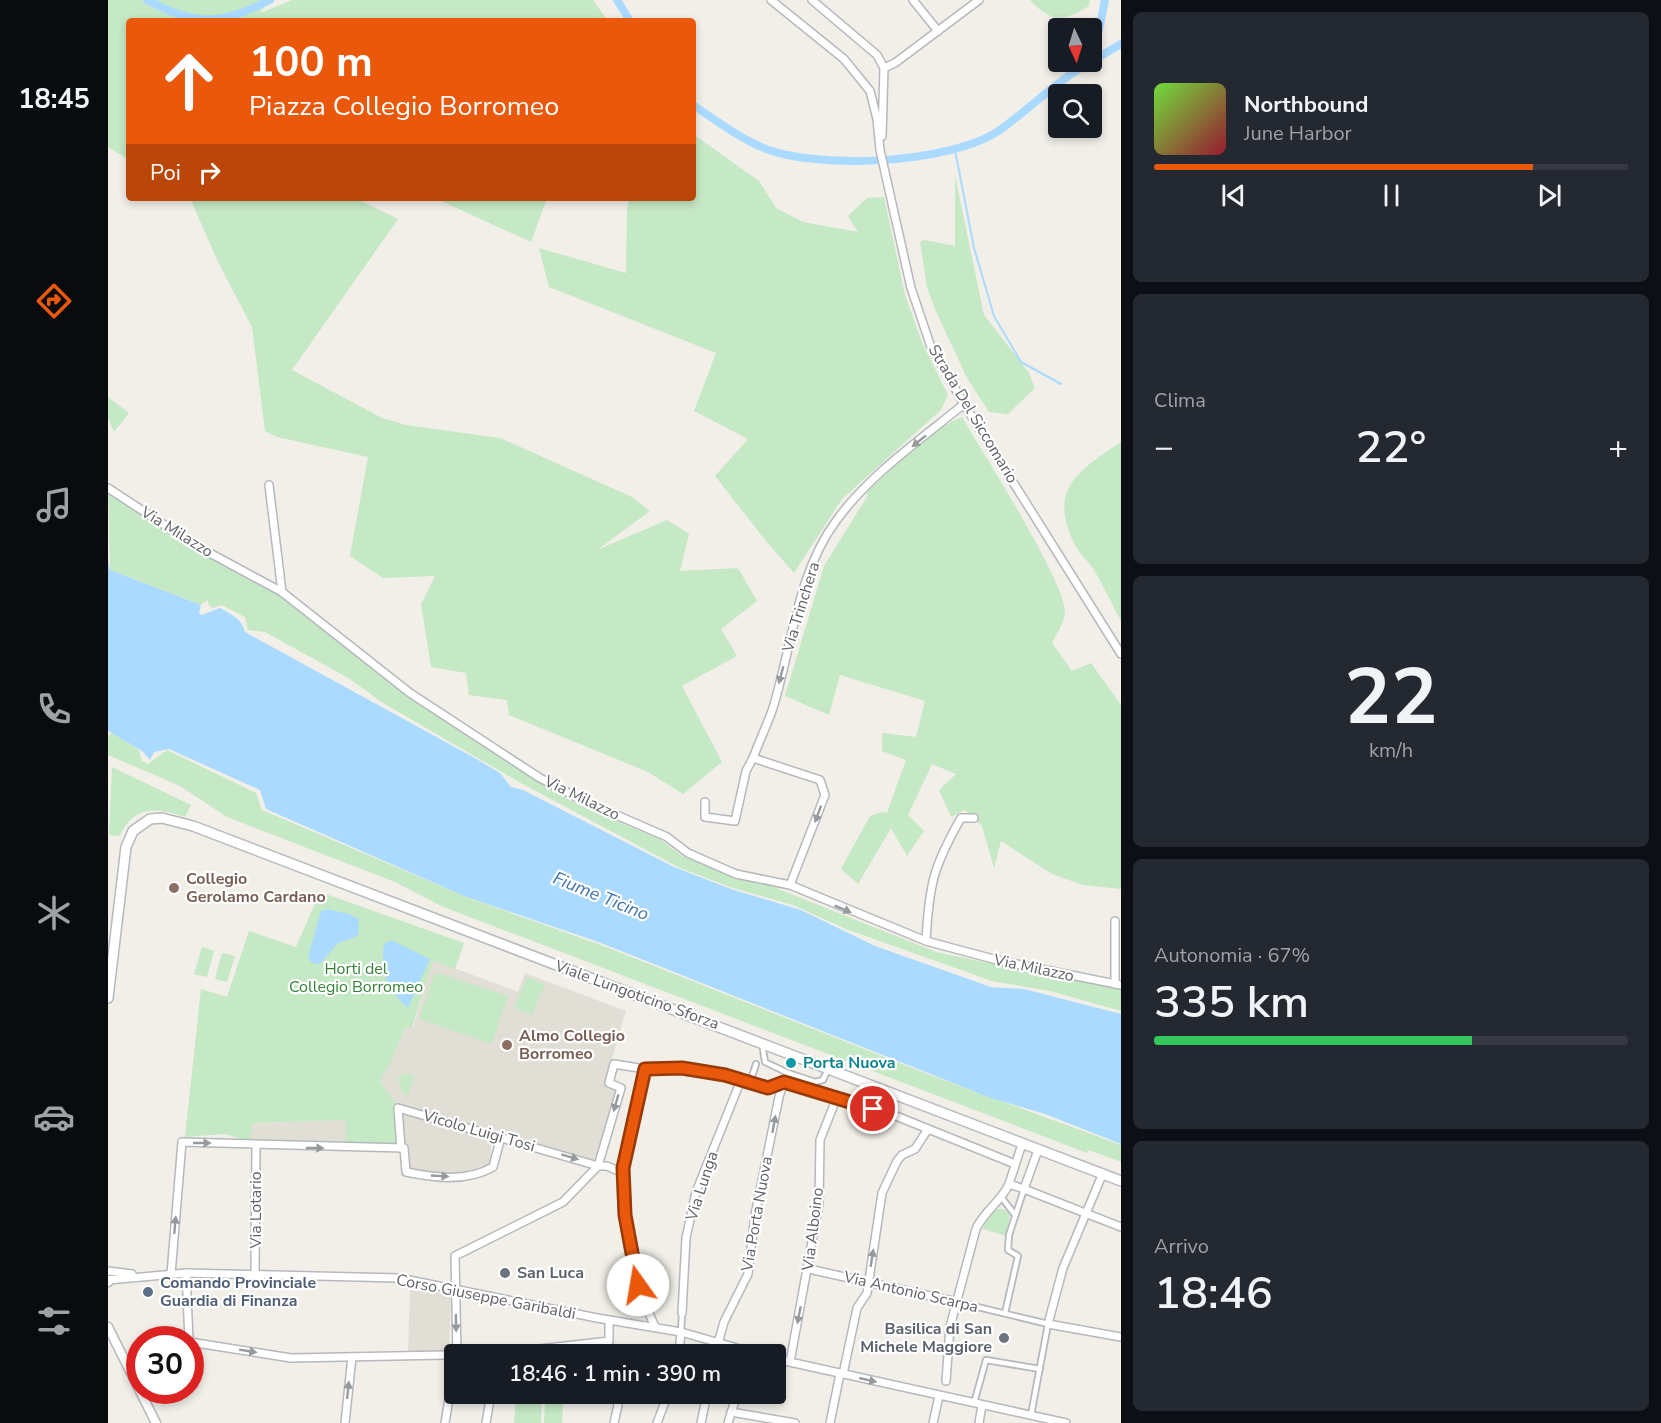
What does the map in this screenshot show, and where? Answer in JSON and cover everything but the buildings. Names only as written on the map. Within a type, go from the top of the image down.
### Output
[{"type":"main road","name":"Viale Lungoticino Sforza","points":[[108,998],[126,847],[133,831],[150,819],[162,818],[193,826],[292,862],[489,941],[762,1041],[1121,1181]]},
{"type":"street","points":[[771,0],[844,59],[861,78],[875,105],[880,150]]},
{"type":"street","points":[[812,0],[877,55],[884,68],[884,121],[880,150]]},
{"type":"street","points":[[913,0],[938,31]]},
{"type":"street","points":[[884,68],[895,63],[979,0]]},
{"type":"street","name":"Strada Del Siccomario","points":[[880,150],[920,318],[931,347],[964,405],[1121,654]]},
{"type":"street","name":"Via Trinchera","points":[[705,802],[705,817],[735,821],[746,771],[772,711],[811,568],[835,522],[881,473],[964,405]]},
{"type":"street","points":[[268,485],[276,526],[282,592]]},
{"type":"street","name":"Via Milazzo","points":[[108,488],[195,544],[282,592],[410,693],[560,789],[667,837],[688,853],[736,874],[790,885],[926,941],[1034,969],[1118,984],[1115,921]]},
{"type":"street","points":[[753,758],[820,780],[823,784],[825,795],[790,885]]},
{"type":"street","points":[[926,941],[929,892],[940,855],[961,818],[974,818]]},
{"type":"street","points":[[762,1041],[765,1062],[788,1072],[815,1082],[823,1080],[828,1067]]},
{"type":"street","points":[[457,1344],[455,1256],[563,1202],[598,1166],[621,1088],[609,1083],[614,1064],[645,1069],[682,1068],[725,1075],[768,1088],[784,1082],[837,1097],[928,1129],[1015,1164]]},
{"type":"street","points":[[750,1083],[756,1064]]},
{"type":"street","points":[[645,1069],[623,1173],[625,1215],[633,1271],[655,1327]]},
{"type":"street","points":[[784,1082],[788,1072]]},
{"type":"street","name":"Via Lunga","points":[[681,1332],[686,1238],[696,1192],[741,1080]]},
{"type":"street","name":"Via Porta Nuova","points":[[718,1342],[729,1309],[748,1274],[755,1215],[779,1096],[784,1082]]},
{"type":"street","name":"Via Alboino","points":[[790,1362],[819,1203],[820,1140],[837,1097]]},
{"type":"street","name":"Vicolo Luigi Tosi","points":[[402,1148],[398,1108],[598,1166],[608,1166],[623,1173]]},
{"type":"street","points":[[830,1423],[857,1308],[867,1293],[882,1193],[888,1176],[902,1155],[915,1149],[928,1129]]},
{"type":"street","points":[[171,1274],[182,1142],[256,1146],[402,1148],[406,1172],[464,1177],[493,1167],[501,1137]]},
{"type":"street","points":[[946,1381],[948,1338],[976,1229],[981,1216],[1002,1198],[1022,1144]]},
{"type":"street","name":"Via Lotario","points":[[255,1274],[256,1146]]},
{"type":"street","points":[[1005,1314],[1018,1256],[1008,1250],[1015,1218],[1038,1150]]},
{"type":"street","points":[[1034,1418],[1048,1324],[1063,1268],[1103,1173]]},
{"type":"street","points":[[1009,1184],[1121,1227]]},
{"type":"street","points":[[1002,1198],[1014,1211],[1015,1218]]},
{"type":"street","name":"Via Antonio Scarpa","points":[[808,1269],[1048,1324]]},
{"type":"street","points":[[186,1273],[189,1326]]},
{"type":"street","name":"Corso Giuseppe Garibaldi","points":[[109,1278],[186,1273],[399,1278],[681,1332],[724,1344]]},
{"type":"street","points":[[609,1320],[609,1344]]},
{"type":"street","points":[[1048,1324],[1121,1337]]},
{"type":"street","points":[[108,1327],[156,1423]]},
{"type":"street","points":[[680,1344],[681,1332]]},
{"type":"street","points":[[583,1344],[609,1341]]},
{"type":"street","points":[[204,1343],[291,1358],[444,1354]]},
{"type":"street","points":[[345,1423],[352,1358]]},
{"type":"street","points":[[979,1423],[978,1404],[986,1360],[1040,1369]]},
{"type":"street","points":[[786,1361],[1034,1418],[1066,1423]]},
{"type":"street","points":[[933,1423],[942,1396]]},
{"type":"street","points":[[446,1423],[449,1404]]},
{"type":"street","points":[[486,1423],[489,1404]]},
{"type":"street","points":[[614,1423],[618,1404]]},
{"type":"street","points":[[657,1423],[663,1404]]},
{"type":"street","points":[[701,1423],[705,1404]]},
{"type":"street","points":[[728,1423],[734,1404]]},
{"type":"street","points":[[731,1412],[795,1423]]},
{"type":"shaded area","name":"Almo Collegio Borromeo","points":[[433,960],[518,992],[525,973],[626,1011],[604,1086],[618,1090],[597,1163],[398,1105],[380,1081],[391,1062],[406,1026],[413,1028]]},
{"type":"shaded area","points":[[400,1112],[491,1138],[491,1162],[484,1168],[443,1176],[406,1170]]},
{"type":"shaded area","points":[[347,1120],[345,1144],[252,1142],[252,1123]]},
{"type":"shaded area","points":[[410,1290],[451,1294],[449,1344],[444,1344],[444,1351],[408,1352]]},
{"type":"green space","points":[[108,0],[269,0],[260,13],[292,0],[593,0],[606,18],[126,18],[126,158],[108,147]]},
{"type":"green space","points":[[1030,0],[1090,0],[1089,6],[1071,15],[1058,18],[1038,8]]},
{"type":"green space","points":[[696,136],[759,181],[776,208],[803,222],[858,232],[848,216],[867,198],[884,197],[905,295],[922,342],[948,395],[941,410],[842,499],[794,573],[715,476],[748,439],[694,411],[716,353],[549,287],[539,248],[626,273],[627,209],[629,201],[696,201]]},
{"type":"green space","points":[[955,176],[984,315],[1029,373],[1035,388],[1008,414],[989,412],[967,378],[927,287],[920,242],[924,240],[955,246]]},
{"type":"green space","points":[[191,201],[361,201],[398,219],[292,370],[382,418],[406,425],[500,438],[632,497],[650,511],[597,550],[667,520],[689,534],[680,571],[738,568],[757,601],[721,629],[737,656],[682,686],[722,762],[683,794],[648,772],[509,715],[507,700],[469,695],[466,673],[431,667],[421,604],[435,576],[383,578],[350,556],[368,457],[277,437],[265,431],[252,327],[218,262]]},
{"type":"green space","points":[[442,201],[546,201],[531,242]]},
{"type":"green space","points":[[108,397],[129,413],[114,432],[108,418]]},
{"type":"green space","points":[[962,417],[1038,547],[1062,598],[1065,613],[1062,625],[1052,643],[1072,671],[1091,663],[1121,705],[1121,889],[1083,885],[1052,874],[1001,841],[994,868],[982,826],[965,810],[951,817],[939,790],[956,774],[932,764],[908,815],[924,831],[907,856],[891,828],[858,884],[841,869],[870,816],[882,812],[887,813],[906,760],[882,751],[882,733],[916,737],[925,701],[840,675],[829,715],[785,696],[824,566],[868,495],[865,493],[923,441]]},
{"type":"green space","points":[[1121,442],[1121,621],[1096,573],[1075,545],[1067,526],[1064,509],[1071,483],[1092,462]]},
{"type":"green space","points":[[108,485],[228,567],[282,597],[389,683],[482,746],[573,802],[661,840],[681,855],[733,876],[771,886],[936,952],[1050,976],[1121,987],[1121,1011],[1050,991],[992,981],[846,929],[793,905],[733,888],[680,868],[519,782],[383,703],[350,679],[265,632],[248,630],[245,617],[222,605],[212,608],[208,600],[201,605],[110,570]]},
{"type":"green space","points":[[112,733],[139,750],[142,761],[148,764],[167,750],[256,793],[262,810],[469,898],[601,945],[930,1075],[1121,1145],[1121,1162],[1089,1150],[1087,1153],[441,906],[395,882],[227,817],[180,786],[108,755],[108,736]]},
{"type":"green space","points":[[112,767],[191,805],[185,817],[165,811],[147,811],[132,819],[120,836],[109,835]]},
{"type":"green space","name":"Horti del Collegio Borromeo","points":[[320,892],[464,943],[455,969],[433,961],[412,1028],[406,1026],[391,1062],[380,1081],[397,1104],[393,1106],[400,1146],[345,1144],[346,1120],[252,1123],[252,1142],[225,1134],[185,1137],[201,989],[227,997],[249,931],[296,947]]},
{"type":"green space","points":[[202,947],[214,951],[207,977],[194,974]]},
{"type":"green space","points":[[222,953],[235,956],[227,982],[215,979]]},
{"type":"green space","points":[[435,972],[508,996],[492,1044],[419,1019]]},
{"type":"green space","points":[[527,977],[545,984],[532,1015],[514,1008]]},
{"type":"green space","points":[[404,1073],[414,1075],[408,1097],[401,1090],[401,1083],[396,1081]]},
{"type":"green space","points":[[995,1209],[1003,1209],[1010,1214],[1006,1236],[983,1229],[986,1220]]},
{"type":"green space","points":[[515,1404],[542,1404],[541,1423],[514,1423]]},
{"type":"green space","points":[[545,1404],[563,1404],[562,1423],[544,1423]]},
{"type":"water","name":"Fiume Ticino","points":[[108,561],[110,570],[201,605],[199,612],[201,615],[220,608],[238,620],[245,632],[473,757],[500,773],[511,787],[523,790],[674,867],[731,889],[801,910],[875,946],[991,987],[1024,989],[1121,1014],[1121,1144],[1045,1114],[991,1098],[601,943],[464,896],[266,809],[260,790],[169,749],[154,752],[150,760],[142,751],[108,731]]},
{"type":"water","points":[[327,909],[359,919],[358,936],[338,943],[320,964],[312,963],[308,957],[321,911]]},
{"type":"water","points":[[391,940],[430,959],[408,1008],[390,987],[384,972],[384,944]]},
{"type":"waterway","points":[[147,0],[180,15],[195,18]]},
{"type":"waterway","points":[[222,18],[270,0]]},
{"type":"waterway","points":[[617,0],[628,18]]},
{"type":"waterway","points":[[1101,18],[1105,0]]},
{"type":"waterway","points":[[1102,55],[1121,44]]},
{"type":"waterway","points":[[696,107],[742,137],[759,146],[783,154],[846,161],[916,157],[978,141],[1000,130],[1074,72]]},
{"type":"waterway","points":[[955,150],[974,248],[994,316],[1021,362],[1061,384]]},
{"type":"place","name":"Collegio Gerolamo Cardano","points":[[174,888]]},
{"type":"place","name":"Almo Collegio Borromeo","points":[[507,1045]]},
{"type":"place","name":"Porta Nuova","points":[[791,1063]]},
{"type":"place","name":"San Luca","points":[[505,1273]]},
{"type":"place","name":"Comando Provinciale Guardia di Finanza","points":[[148,1292]]},
{"type":"place","name":"Basilica di San Michele Maggiore","points":[[1004,1338]]},
{"type":"route","points":[[638,1285],[633,1271],[625,1215],[623,1168],[645,1069],[682,1068],[725,1075],[768,1088],[784,1082],[873,1109]]}]
